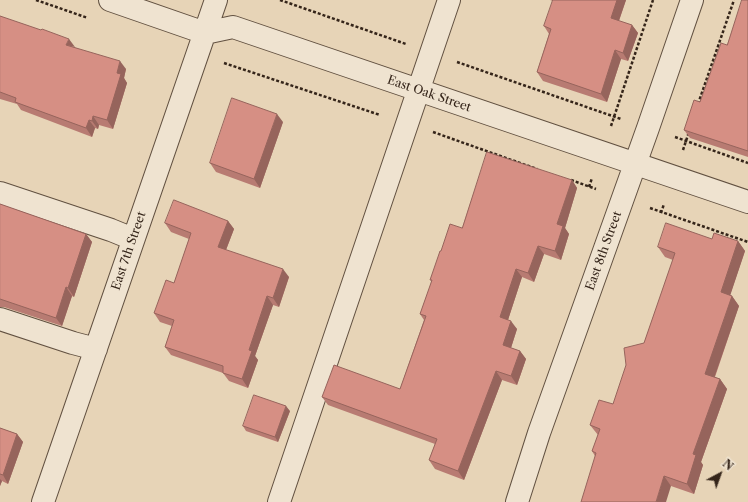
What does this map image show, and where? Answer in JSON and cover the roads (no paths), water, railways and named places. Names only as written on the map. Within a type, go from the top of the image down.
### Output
[{"type":"street","points":[[110,0],[205,33]]},
{"type":"street","name":"East 7th Street","points":[[43,502],[216,0]]},
{"type":"street","points":[[279,502],[418,90],[450,0]]},
{"type":"street","name":"East 8th Street","points":[[517,502],[539,433],[692,0]]},
{"type":"street","name":"East Oak Street","points":[[205,33],[233,27],[748,202]]},
{"type":"street","points":[[0,193],[134,239]]},
{"type":"street","points":[[0,319],[96,349]]}]
